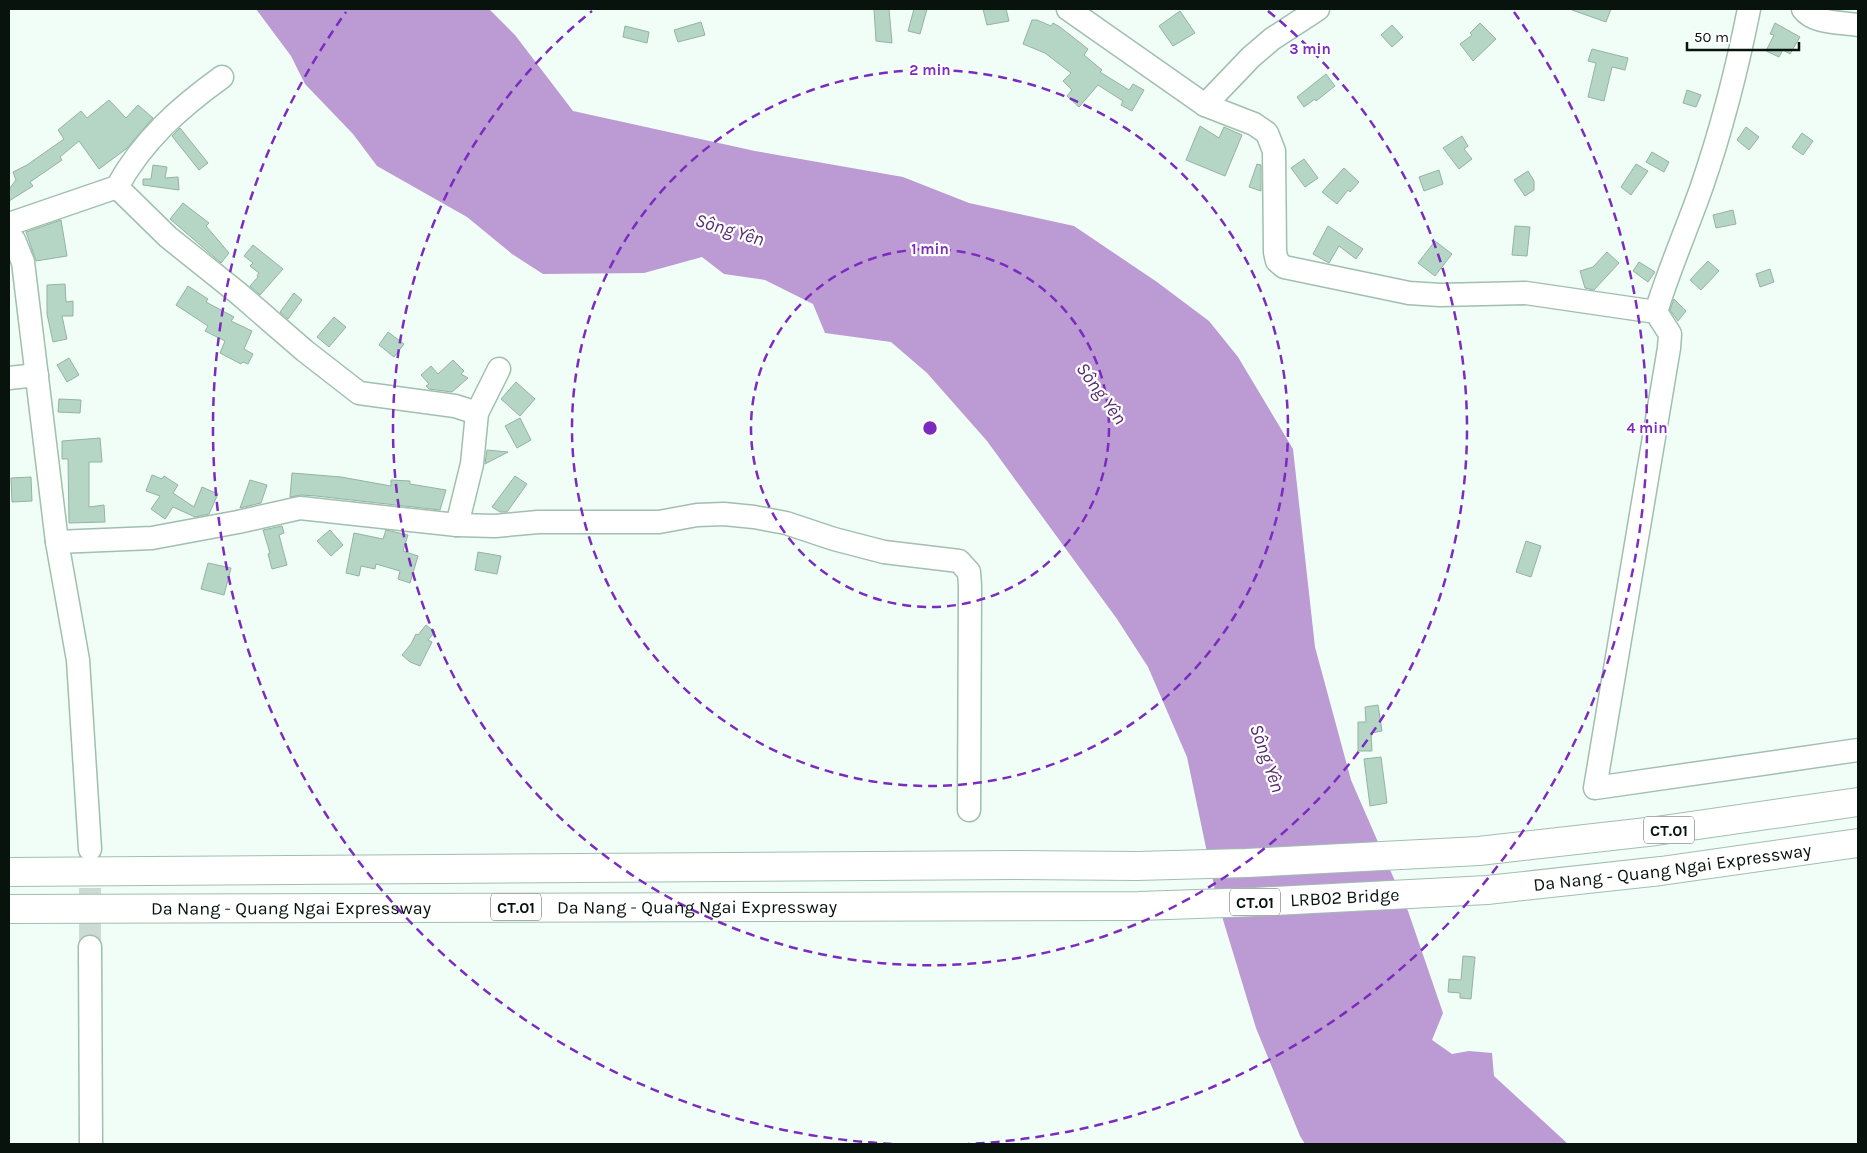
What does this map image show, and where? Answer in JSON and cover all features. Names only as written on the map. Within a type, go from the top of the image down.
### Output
[{"type":"highway","name":"CT.01","points":[[9,872],[1138,866],[1246,863],[1479,851],[1656,831],[1858,802]]},
{"type":"highway","name":"Da Nang - Quang Ngai Expressway","points":[[1487,890],[1661,871],[1858,842]]},
{"type":"highway","name":"LRB02 Bridge","points":[[1024,906],[1168,906],[1487,890]]},
{"type":"highway","name":"Da Nang - Quang Ngai Expressway","points":[[9,910],[1024,906]]},
{"type":"street","points":[[1068,9],[1205,105],[1254,124],[1267,133],[1274,151],[1274,252],[1277,261],[1284,267],[1410,293],[1440,295],[1526,293],[1656,312],[1670,334],[1669,348],[1595,788],[1858,750]]},
{"type":"street","points":[[1205,105],[1251,57],[1272,39],[1318,9]]},
{"type":"street","points":[[1656,312],[1666,279],[1693,212],[1721,128],[1732,88],[1748,9]]},
{"type":"street","points":[[1803,9],[1814,18],[1858,25]]},
{"type":"street","points":[[9,224],[117,187],[126,170],[161,126],[222,77]]},
{"type":"street","points":[[117,187],[168,237],[359,393],[454,406],[477,414]]},
{"type":"street","points":[[9,236],[14,240],[23,262],[58,549],[78,660],[90,849]]},
{"type":"street","points":[[457,525],[472,464],[477,414],[499,369]]},
{"type":"street","points":[[9,378],[37,375]]},
{"type":"street","points":[[58,549],[152,538],[300,508],[457,525],[495,526],[538,522],[643,523],[697,515],[724,514],[786,523],[834,539],[884,552],[959,561],[969,572],[970,586],[969,810]]},
{"type":"street","points":[[90,948],[91,1144]]},
{"type":"water","name":"Sông Yên","points":[[256,9],[489,9],[515,35],[573,111],[755,151],[903,177],[969,203],[1074,226],[1157,282],[1209,321],[1238,357],[1293,449],[1315,647],[1351,780],[1408,911],[1443,1013],[1432,1040],[1452,1054],[1469,1051],[1492,1053],[1494,1076],[1568,1144],[1305,1144],[1256,1028],[1217,900],[1187,757],[1148,667],[1117,619],[987,441],[927,373],[891,342],[825,333],[813,304],[765,280],[724,274],[702,257],[644,273],[543,274],[512,254],[467,217],[377,166],[353,134],[305,84],[291,56]]},
{"type":"building","points":[[874,9],[889,9],[892,43],[876,41]]},
{"type":"building","points":[[914,9],[927,9],[920,34],[908,31]]},
{"type":"building","points":[[983,9],[1006,9],[1009,21],[987,25]]},
{"type":"building","points":[[1572,9],[1611,9],[1606,22]]},
{"type":"building","points":[[1180,11],[1195,33],[1173,46],[1159,26]]},
{"type":"building","points":[[1032,20],[1037,20],[1051,26],[1053,23],[1060,27],[1088,49],[1084,55],[1102,70],[1100,72],[1129,90],[1133,84],[1144,90],[1132,111],[1121,105],[1123,101],[1098,85],[1079,107],[1067,96],[1072,90],[1063,81],[1071,73],[1045,53],[1023,44]]},
{"type":"building","points":[[701,22],[705,35],[678,42],[674,30]]},
{"type":"building","points":[[1480,23],[1496,39],[1473,61],[1460,44],[1472,35],[1470,33]]},
{"type":"building","points":[[1775,23],[1800,37],[1790,54],[1783,50],[1779,57],[1766,51],[1774,35],[1770,34]]},
{"type":"building","points":[[1392,25],[1403,37],[1392,47],[1381,35]]},
{"type":"building","points":[[625,26],[649,32],[647,43],[623,37]]},
{"type":"building","points":[[1592,49],[1628,58],[1625,70],[1612,67],[1604,101],[1588,97],[1596,63],[1588,61]]},
{"type":"building","points":[[1326,74],[1335,86],[1316,101],[1315,99],[1304,107],[1297,97]]},
{"type":"building","points":[[1687,90],[1701,95],[1696,107],[1683,103]]},
{"type":"building","points":[[109,100],[126,118],[138,105],[153,118],[126,149],[99,169],[79,141],[60,157],[62,160],[30,182],[33,186],[9,201],[9,189],[16,180],[13,172],[27,165],[64,139],[58,130],[81,111],[87,118]]},
{"type":"building","points":[[1200,126],[1219,138],[1224,127],[1242,135],[1225,176],[1186,160]]},
{"type":"building","points":[[1746,127],[1759,137],[1749,150],[1737,140]]},
{"type":"building","points":[[180,128],[208,163],[199,170],[172,136]]},
{"type":"building","points":[[1802,133],[1813,141],[1803,155],[1792,147]]},
{"type":"building","points":[[1462,136],[1468,146],[1464,149],[1472,159],[1459,169],[1443,148]]},
{"type":"building","points":[[1652,152],[1669,162],[1664,172],[1646,162]]},
{"type":"building","points":[[1304,159],[1318,178],[1305,187],[1291,168]]},
{"type":"building","points":[[1257,164],[1261,165],[1261,191],[1249,187]]},
{"type":"building","points":[[1636,164],[1648,171],[1631,195],[1621,187]]},
{"type":"building","points":[[153,165],[167,167],[165,178],[178,177],[179,190],[143,185],[143,179],[151,179]]},
{"type":"building","points":[[1344,168],[1359,182],[1350,192],[1348,190],[1337,204],[1322,192]]},
{"type":"building","points":[[1439,170],[1443,184],[1424,191],[1419,177]]},
{"type":"building","points":[[1528,171],[1534,181],[1534,190],[1525,196],[1514,180]]},
{"type":"building","points":[[183,203],[209,223],[206,226],[229,253],[221,263],[170,219]]},
{"type":"building","points":[[1733,210],[1736,224],[1716,228],[1713,215]]},
{"type":"building","points":[[61,220],[67,256],[36,261],[26,232]]},
{"type":"building","points":[[1328,226],[1363,249],[1356,259],[1339,246],[1329,263],[1313,254]]},
{"type":"building","points":[[1515,226],[1530,227],[1527,256],[1512,255]]},
{"type":"building","points":[[1435,241],[1452,254],[1435,276],[1418,263]]},
{"type":"building","points":[[253,245],[283,269],[260,295],[250,286],[259,273],[250,266],[253,263],[244,256]]},
{"type":"building","points":[[1607,252],[1619,263],[1594,290],[1585,288],[1580,271],[1593,267]]},
{"type":"building","points":[[1708,261],[1719,271],[1701,290],[1690,280]]},
{"type":"building","points":[[1639,262],[1655,272],[1648,282],[1633,271]]},
{"type":"building","points":[[1770,269],[1774,282],[1760,287],[1756,274]]},
{"type":"building","points":[[65,284],[66,302],[73,301],[73,316],[62,316],[67,339],[53,342],[47,314],[47,285]]},
{"type":"building","points":[[188,286],[208,299],[206,302],[234,317],[231,321],[252,331],[244,349],[253,354],[248,364],[243,362],[241,364],[220,353],[225,341],[205,331],[208,326],[176,305]]},
{"type":"building","points":[[294,293],[302,300],[288,319],[280,312]]},
{"type":"building","points":[[1674,299],[1686,311],[1678,321],[1670,310]]},
{"type":"building","points":[[334,317],[346,327],[329,347],[317,337]]},
{"type":"building","points":[[388,332],[404,344],[394,357],[379,345]]},
{"type":"building","points":[[69,358],[79,375],[67,382],[57,365]]},
{"type":"building","points":[[453,360],[464,371],[461,374],[468,378],[452,392],[429,389],[426,386],[429,384],[421,375],[431,366],[438,374]]},
{"type":"building","points":[[516,382],[535,399],[520,416],[501,399]]},
{"type":"building","points":[[59,399],[81,400],[80,413],[58,412]]},
{"type":"building","points":[[520,418],[531,440],[517,448],[505,426]]},
{"type":"building","points":[[100,438],[102,462],[89,462],[89,507],[104,505],[105,522],[69,523],[68,459],[62,459],[62,441]]},
{"type":"building","points":[[487,450],[508,452],[485,464]]},
{"type":"building","points":[[292,473],[341,477],[391,486],[391,480],[410,481],[410,484],[446,490],[440,510],[316,496],[301,495],[290,497]]},
{"type":"building","points":[[152,475],[162,479],[164,476],[178,485],[173,493],[194,507],[202,487],[218,494],[209,514],[195,517],[173,507],[165,519],[151,509],[160,496],[146,491]]},
{"type":"building","points":[[515,476],[527,484],[507,512],[500,512],[492,507]]},
{"type":"building","points":[[31,477],[32,501],[12,502],[11,478]]},
{"type":"building","points":[[250,480],[267,485],[261,503],[240,508]]},
{"type":"building","points":[[282,526],[284,533],[279,535],[287,565],[272,569],[268,554],[270,553],[263,530]]},
{"type":"building","points":[[330,530],[343,545],[331,556],[317,541]]},
{"type":"building","points":[[386,530],[408,535],[403,551],[418,556],[410,583],[398,579],[400,571],[376,564],[375,569],[361,566],[359,576],[346,573],[354,533],[383,539]]},
{"type":"building","points":[[1526,541],[1541,546],[1531,577],[1516,572]]},
{"type":"building","points":[[478,552],[501,556],[497,574],[475,570]]},
{"type":"building","points":[[208,563],[231,568],[224,595],[201,589]]},
{"type":"building","points":[[426,625],[435,632],[428,640],[432,642],[420,666],[410,662],[402,655],[416,634],[418,635]]},
{"type":"building","points":[[1378,705],[1382,731],[1371,733],[1372,751],[1358,751],[1358,722],[1366,722],[1365,707]]},
{"type":"building","points":[[1381,757],[1387,803],[1370,806],[1364,759]]},
{"type":"building","points":[[1463,956],[1475,957],[1471,999],[1460,998],[1460,993],[1448,992],[1449,979],[1461,980]]},
{"type":"tunnel","points":[[90,855],[90,947]]}]
